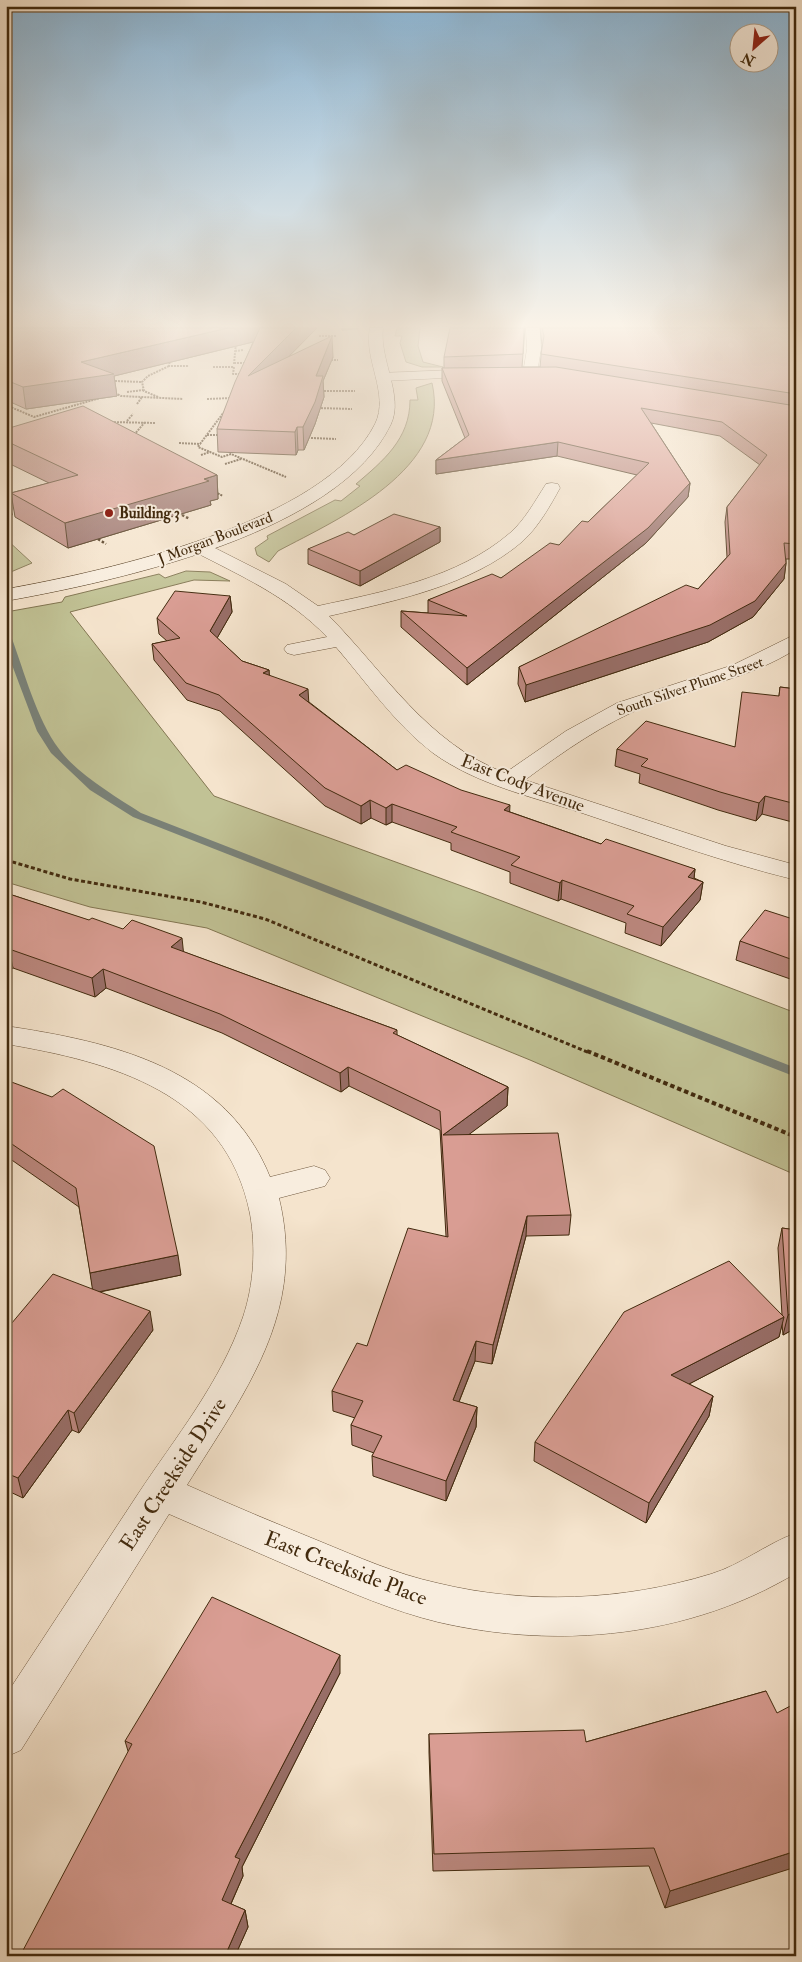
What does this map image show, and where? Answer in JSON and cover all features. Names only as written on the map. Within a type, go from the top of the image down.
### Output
[{"type":"street","name":"J Morgan Boulevard","points":[[6,595],[96,577],[199,547],[251,527],[289,508],[327,485],[353,464],[372,444],[384,420]]},
{"type":"street","points":[[314,613],[402,592],[478,561],[516,537],[531,521],[552,488]]},
{"type":"street","name":"East Cody Avenue","points":[[199,547],[280,588],[314,613],[434,742],[462,761],[509,781],[724,853],[796,873]]},
{"type":"street","points":[[294,650],[341,640]]},
{"type":"street","name":"South Silver Plume Street","points":[[509,781],[575,733],[601,718],[667,692],[749,668],[790,649]]},
{"type":"street","name":"East Creekside Drive","points":[[6,1035],[101,1053],[138,1066],[186,1091],[222,1121],[236,1138],[246,1156],[260,1191],[271,1231],[272,1258],[268,1288],[258,1324],[229,1386],[6,1735]]},
{"type":"street","points":[[260,1191],[314,1178]]},
{"type":"street","name":"East Creekside Place","points":[[162,1492],[392,1590],[439,1603],[485,1611],[534,1615],[585,1615],[664,1606],[712,1594],[734,1585],[767,1570],[796,1551]]},
{"type":"path","points":[[103,423],[112,420],[156,422]]},
{"type":"path","points":[[218,420],[198,447],[222,457],[231,454],[287,477]]},
{"type":"path","points":[[129,442],[145,422]]},
{"type":"path","points":[[207,435],[221,435]]},
{"type":"path","points":[[311,438],[339,439]]},
{"type":"path","points":[[179,443],[200,444]]},
{"type":"path","points":[[201,455],[210,452]]},
{"type":"path","points":[[224,464],[242,459]]},
{"type":"path","points":[[215,492],[224,496]]},
{"type":"path","points":[[6,516],[24,510]]},
{"type":"path","points":[[182,515],[194,521]]},
{"type":"path","points":[[6,860],[84,882],[194,900],[264,919],[796,1137]]},
{"type":"green space","points":[[407,420],[432,420],[425,441],[408,465],[386,487],[331,523],[278,551],[269,562],[257,555],[255,548],[268,539],[267,536],[335,500],[341,501],[360,486],[356,484],[385,458],[400,438]]},
{"type":"green space","points":[[6,539],[32,563],[6,574]]},
{"type":"green space","points":[[186,571],[210,572],[230,581],[194,580],[70,612],[214,796],[481,893],[796,1013],[796,1175],[530,1060],[207,928],[90,907],[6,882],[6,612],[62,602],[65,597],[159,574],[165,578]]},
{"type":"building","points":[[38,420],[109,420],[217,475],[204,479],[209,481],[65,523],[11,493],[78,475],[6,441],[6,429]]},
{"type":"building","points":[[221,420],[307,420],[303,427],[297,427],[295,432],[217,429]]},
{"type":"building","points":[[463,420],[649,420],[690,483],[648,528],[467,668],[401,611],[467,616],[428,600],[492,574],[501,578],[550,543],[559,545],[582,521],[588,522],[649,463],[558,442],[436,460],[469,435]]},
{"type":"building","points":[[708,420],[796,420],[796,544],[784,543],[786,563],[755,601],[710,625],[526,685],[519,667],[686,585],[698,589],[730,554],[727,507],[767,455],[722,422]]},
{"type":"building","points":[[394,514],[440,527],[360,571],[308,549],[348,532],[354,535]]},
{"type":"building","points":[[175,591],[230,596],[210,631],[242,661],[269,670],[263,673],[308,689],[299,695],[397,770],[406,765],[461,790],[510,805],[504,810],[601,844],[606,839],[695,869],[688,877],[703,882],[663,927],[627,914],[634,906],[562,880],[560,883],[511,865],[520,857],[451,832],[457,827],[392,804],[386,808],[370,800],[361,806],[325,788],[219,695],[186,683],[152,644],[180,638],[157,618]]},
{"type":"building","points":[[780,687],[796,689],[796,804],[765,796],[759,803],[720,792],[641,766],[648,759],[617,749],[646,721],[735,747],[742,692],[779,696]]},
{"type":"building","points":[[6,893],[123,929],[132,920],[182,938],[171,947],[397,1030],[393,1033],[508,1087],[443,1135],[558,1133],[571,1215],[527,1216],[493,1345],[476,1341],[453,1400],[477,1407],[446,1481],[372,1456],[382,1436],[351,1425],[363,1401],[332,1391],[357,1343],[367,1346],[408,1228],[448,1237],[440,1111],[348,1067],[340,1073],[220,1014],[103,969],[92,978],[9,949],[6,951]]},
{"type":"building","points":[[765,910],[796,920],[796,961],[740,941]]},
{"type":"building","points":[[6,1080],[52,1097],[63,1089],[154,1146],[178,1255],[90,1273],[76,1188],[6,1140]]},
{"type":"building","points":[[782,1228],[796,1230],[796,1311],[788,1315]]},
{"type":"building","points":[[729,1261],[784,1317],[671,1375],[713,1396],[649,1503],[535,1442],[624,1312]]},
{"type":"building","points":[[53,1274],[150,1311],[74,1413],[68,1410],[18,1478],[6,1473],[6,1330]]},
{"type":"building","points":[[212,1597],[340,1655],[235,1857],[240,1859],[222,1900],[245,1910],[225,1956],[20,1956],[132,1744],[125,1741]]},
{"type":"building","points":[[766,1691],[777,1713],[796,1703],[796,1851],[670,1891],[654,1848],[434,1854],[429,1734],[584,1730],[586,1742]]},
{"type":"waterway","points":[[6,636],[42,731],[56,753],[94,788],[137,815],[796,1073]]},
{"type":"place","name":"Building 3","points":[[109,513]]}]
